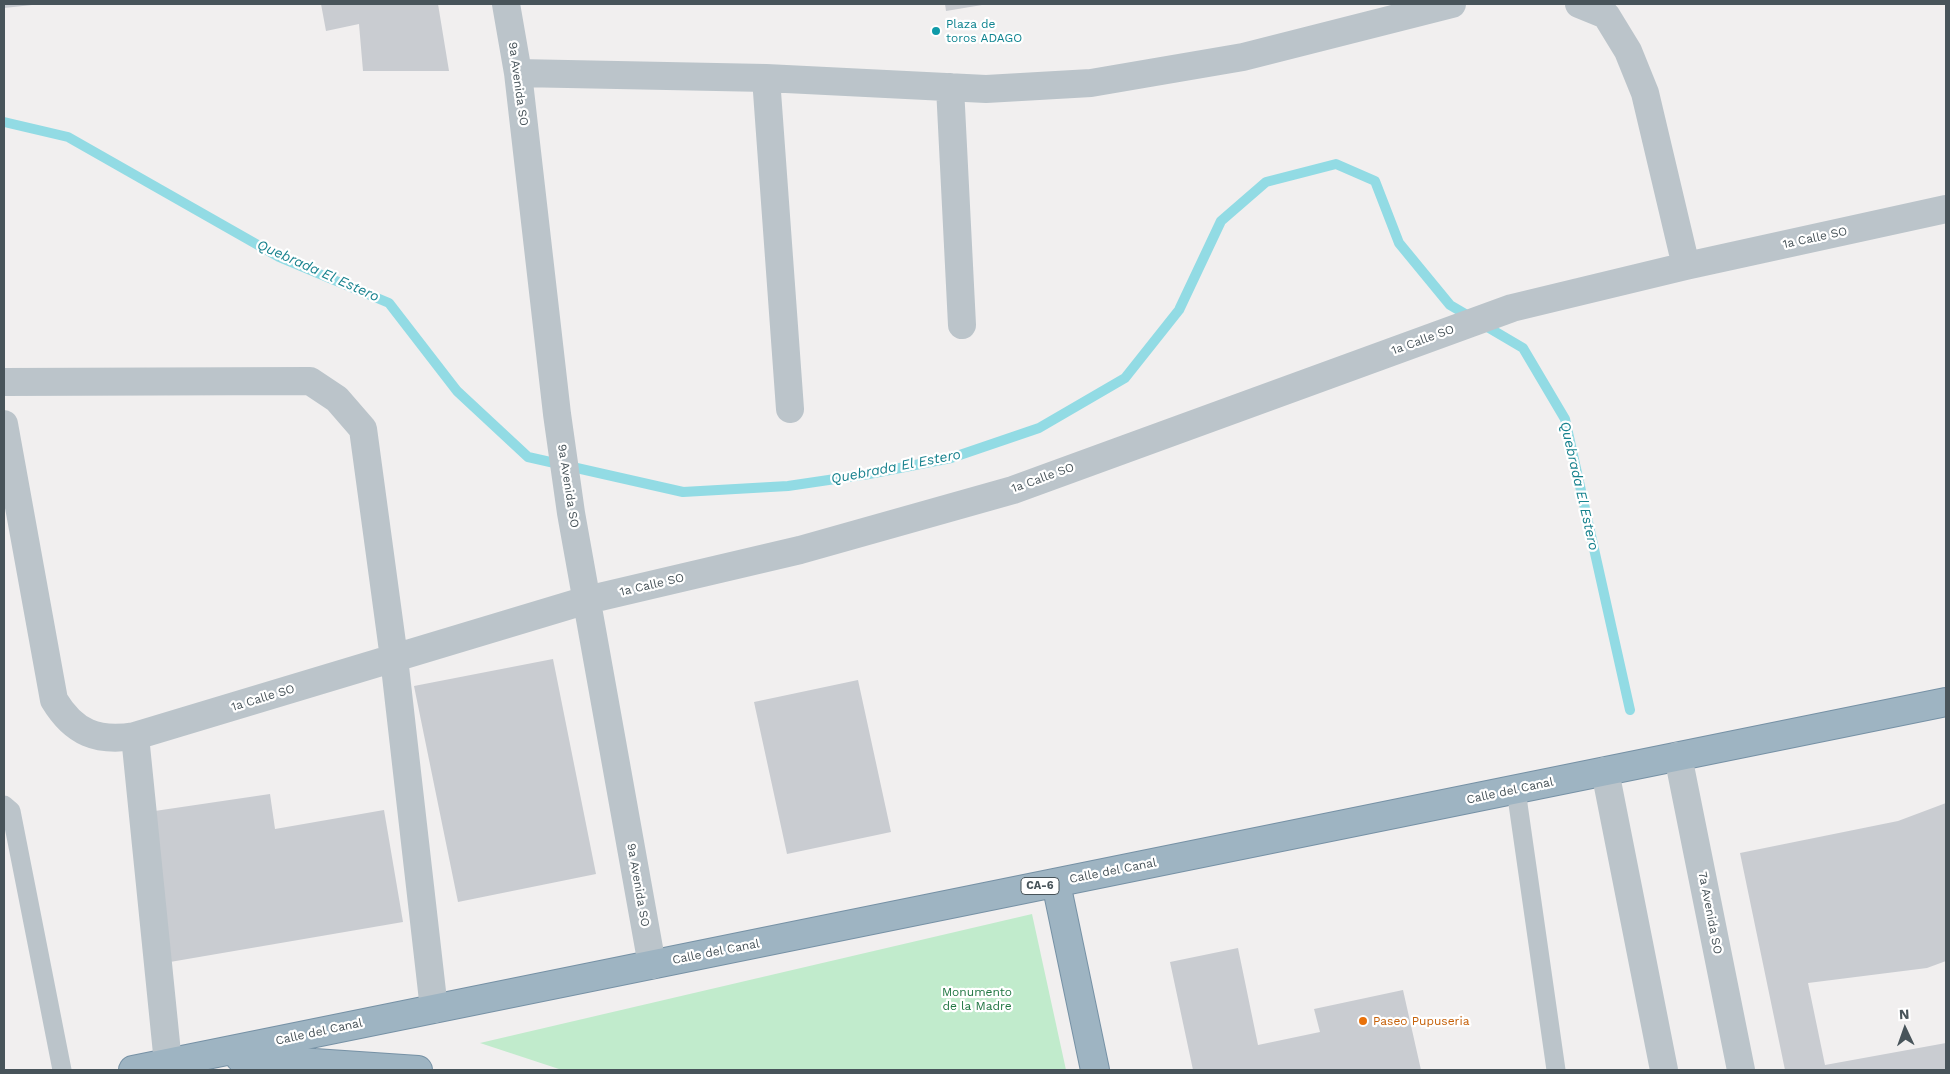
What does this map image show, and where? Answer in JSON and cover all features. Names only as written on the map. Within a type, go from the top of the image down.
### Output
[{"type":"highway","name":"Calle del Canal","points":[[133,1070],[1946,702]]},
{"type":"highway","points":[[1056,883],[1095,1070]]},
{"type":"highway","points":[[205,1055],[418,1070]]},
{"type":"street","name":"9a Avenida SO","points":[[506,4],[518,73],[557,414],[571,513],[652,965]]},
{"type":"street","points":[[518,73],[766,78],[986,89],[1101,82],[1243,57],[1452,4]]},
{"type":"street","points":[[1579,4],[1606,15],[1628,51],[1645,93],[1686,266]]},
{"type":"street","points":[[766,78],[790,408]]},
{"type":"street","points":[[950,87],[962,325]]},
{"type":"street","name":"1a Calle SO","points":[[4,424],[54,700],[62,713],[73,724],[87,733],[102,738],[118,739],[134,736],[587,600],[800,550],[1012,490],[1512,308],[1686,266],[1946,209]]},
{"type":"street","points":[[4,382],[310,381],[338,399],[363,429],[394,658],[434,1009]]},
{"type":"street","points":[[134,736],[168,1063]]},
{"type":"street","name":"7a Avenida SO","points":[[1678,756],[1741,1070]]},
{"type":"street","points":[[1605,771],[1664,1070]]},
{"type":"lane","points":[[1516,790],[1556,1070]]},
{"type":"lane","points":[[4,805],[11,811],[62,1070]]},
{"type":"green space","name":"Monumento de la Madre","points":[[1032,914],[1066,1070],[562,1070],[480,1043]]},
{"type":"building","points":[[4,4],[32,4],[32,5],[4,8]]},
{"type":"building","points":[[321,4],[438,4],[449,71],[363,71],[359,24],[326,31]]},
{"type":"building","points":[[945,4],[982,4],[982,5],[946,11]]},
{"type":"building","points":[[553,659],[596,874],[458,902],[414,686]]},
{"type":"building","points":[[858,680],[891,832],[787,854],[754,702]]},
{"type":"building","points":[[270,794],[275,829],[384,810],[403,922],[170,962],[148,812]]},
{"type":"building","points":[[1946,803],[1946,961],[1927,968],[1808,983],[1825,1065],[1946,1043],[1946,1070],[1785,1070],[1740,853],[1898,821]]},
{"type":"building","name":"Paseo Pupuseria","points":[[1238,948],[1258,1045],[1320,1032],[1314,1009],[1403,990],[1421,1070],[1193,1070],[1170,962]]},
{"type":"waterway","name":"Quebrada El Estero","points":[[4,122],[68,137],[279,257],[389,303],[457,391],[528,457],[683,492],[788,486],[869,474],[951,458],[1039,428],[1125,378],[1179,310],[1221,221],[1266,182],[1336,164],[1375,181],[1399,243],[1450,305],[1523,348],[1565,419],[1630,710]]},
{"type":"place","name":"Plaza de toros ADAGO","points":[[936,31]]},
{"type":"place","name":"Paseo Pupuseria","points":[[1363,1021]]}]
